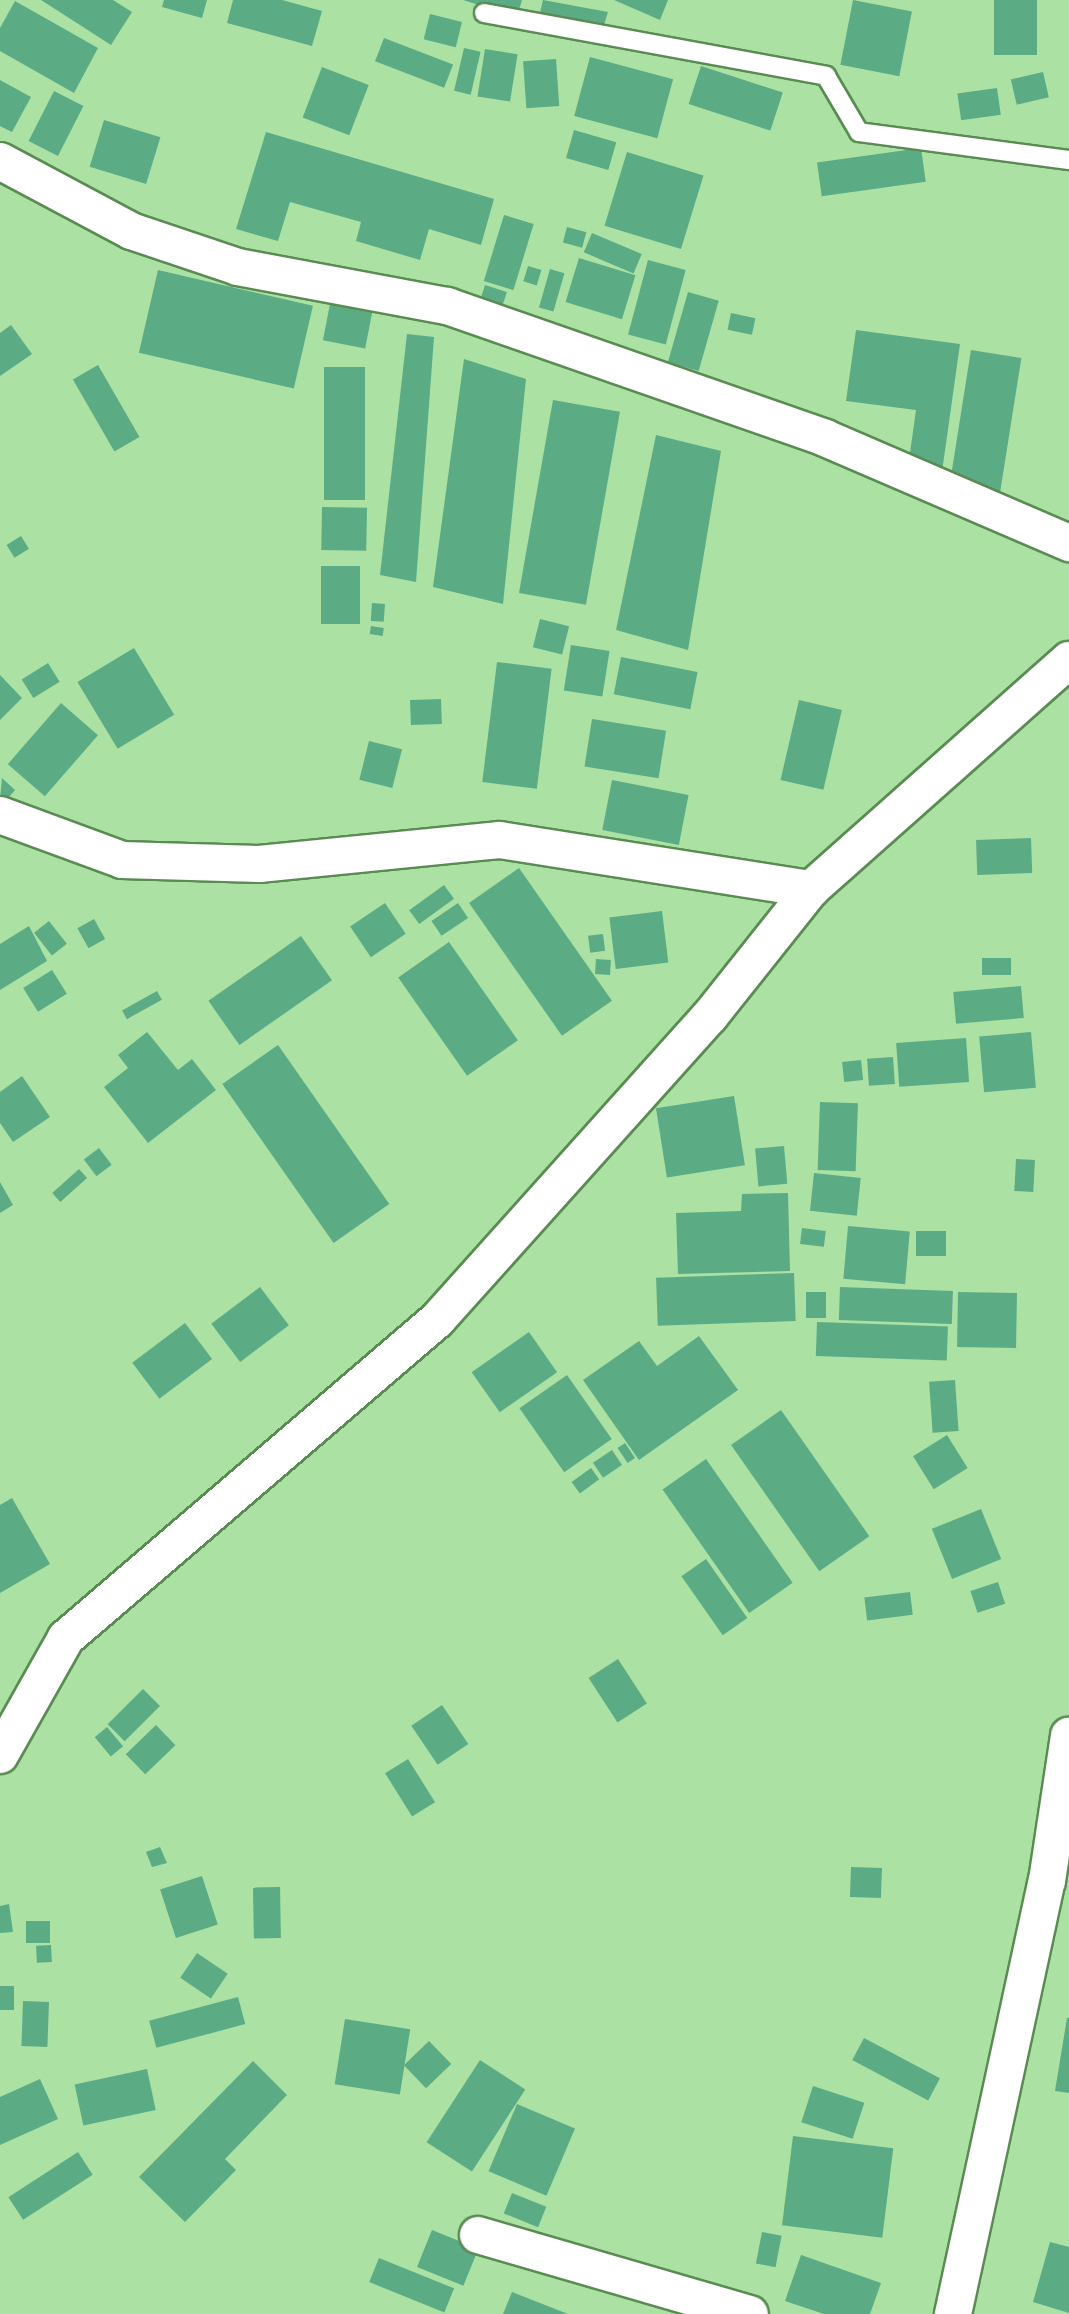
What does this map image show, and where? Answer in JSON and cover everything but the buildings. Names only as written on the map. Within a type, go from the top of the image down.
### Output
[{"type":"street","points":[[0,161],[131,231],[238,267],[447,306],[825,438],[1069,543]]},
{"type":"street","points":[[0,1755],[66,1638],[437,1320],[710,1016],[811,889],[1069,660]]},
{"type":"street","points":[[0,815],[122,860],[259,864],[500,840],[811,889]]},
{"type":"street","points":[[953,2314],[1058,1882],[1069,1736]]},
{"type":"street","points":[[478,2235],[750,2314]]},
{"type":"lane","points":[[484,13],[826,76],[859,132],[1069,160]]}]
